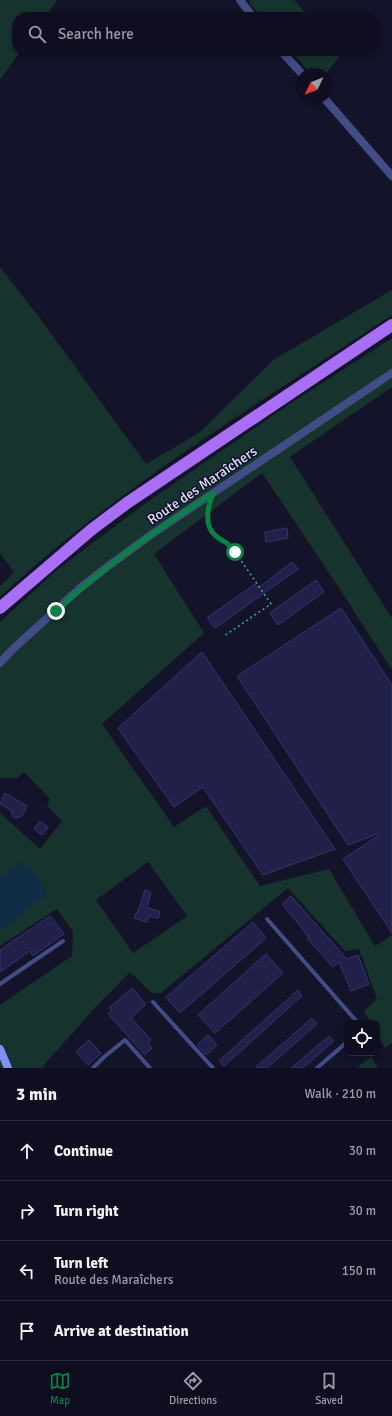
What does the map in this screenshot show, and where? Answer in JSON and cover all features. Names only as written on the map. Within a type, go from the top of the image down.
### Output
[{"type":"main road","points":[[0,608],[91,530],[127,503],[392,325]]},
{"type":"street","points":[[240,0],[249,12]]},
{"type":"street","points":[[286,56],[297,68]]},
{"type":"street","points":[[329,104],[392,176]]},
{"type":"street","name":"Route des Maraîchers","points":[[0,663],[12,650],[107,567],[152,534],[392,373]]},
{"type":"street","points":[[0,1049],[8,1068]]},
{"type":"lane","points":[[267,919],[355,1020]]},
{"type":"lane","points":[[0,984],[63,941]]},
{"type":"lane","points":[[153,1002],[213,1068]]},
{"type":"lane","points":[[93,1068],[125,1040],[150,1068]]},
{"type":"lane","points":[[317,1068],[344,1045]]},
{"type":"path","points":[[213,493],[208,506],[208,526],[215,536],[229,543],[271,604],[224,636]]},
{"type":"green space","points":[[0,0],[57,0],[49,12],[12,12],[12,56],[17,56],[0,80]]},
{"type":"green space","points":[[250,0],[294,0],[305,12],[257,12],[249,3]]},
{"type":"green space","points":[[295,56],[340,56],[330,68],[306,68]]},
{"type":"green space","points":[[0,267],[42,321],[146,464],[199,433],[273,360],[392,290],[392,315],[240,414],[141,483],[92,519],[45,557],[0,597],[0,586],[14,572],[0,553]]},
{"type":"green space","points":[[392,338],[392,387],[290,457],[392,618],[392,670],[262,473],[154,554],[204,633],[102,724],[174,827],[206,806],[260,886],[329,869],[375,946],[392,935],[392,1043],[385,1048],[380,1039],[380,1020],[369,1020],[364,1011],[377,999],[359,949],[345,951],[288,888],[161,993],[152,993],[130,972],[94,1009],[43,1066],[44,1068],[0,1068],[0,1005],[72,956],[73,932],[57,909],[0,946],[0,813],[40,849],[62,821],[47,806],[50,799],[24,772],[17,778],[0,778],[0,622],[58,569],[143,505],[291,403]],"holes":[[[148,862],[187,916],[133,953],[96,900]]]},
{"type":"green space","points":[[371,1057],[378,1068],[357,1068]]},
{"type":"water","points":[[22,862],[37,876],[47,894],[0,931],[0,878]]},
{"type":"building","points":[[287,528],[288,538],[266,542],[265,532]]},
{"type":"building","points":[[292,562],[298,569],[215,628],[207,618],[255,584],[258,588]]},
{"type":"building","points":[[316,580],[324,592],[278,625],[270,613]]},
{"type":"building","points":[[341,608],[392,685],[392,933],[343,859],[378,836],[377,834],[348,845],[237,676]]},
{"type":"building","points":[[202,652],[335,849],[263,875],[203,787],[174,807],[118,728]]},
{"type":"building","points":[[5,793],[27,806],[22,816],[16,818],[12,816],[11,810],[0,804]]},
{"type":"building","points":[[40,821],[48,827],[42,835],[34,829]]},
{"type":"building","points":[[145,890],[151,892],[147,907],[160,912],[158,918],[149,916],[147,922],[134,918],[138,912]]},
{"type":"building","points":[[291,896],[347,959],[358,955],[369,984],[351,991],[339,962],[333,967],[307,938],[309,937],[282,904]]},
{"type":"building","points":[[50,916],[64,934],[33,956],[30,951],[0,972],[0,950]]},
{"type":"building","points":[[253,922],[266,938],[180,1013],[166,997]]},
{"type":"building","points":[[266,954],[283,973],[215,1033],[198,1015]]},
{"type":"building","points":[[132,988],[146,1004],[131,1018],[151,1040],[148,1043],[152,1048],[145,1055],[108,1014],[112,1010],[109,1008]]},
{"type":"building","points":[[298,990],[302,996],[224,1066],[219,1061]]},
{"type":"building","points":[[312,1018],[317,1024],[267,1068],[255,1068]]},
{"type":"building","points":[[208,1035],[217,1045],[206,1055],[197,1045]]},
{"type":"building","points":[[329,1036],[334,1041],[303,1068],[291,1068]]},
{"type":"building","points":[[89,1040],[101,1053],[88,1065],[76,1052]]},
{"type":"route","points":[[56,611],[107,567],[152,534],[213,493],[208,506],[208,526],[215,536],[229,543],[235,552]]}]
